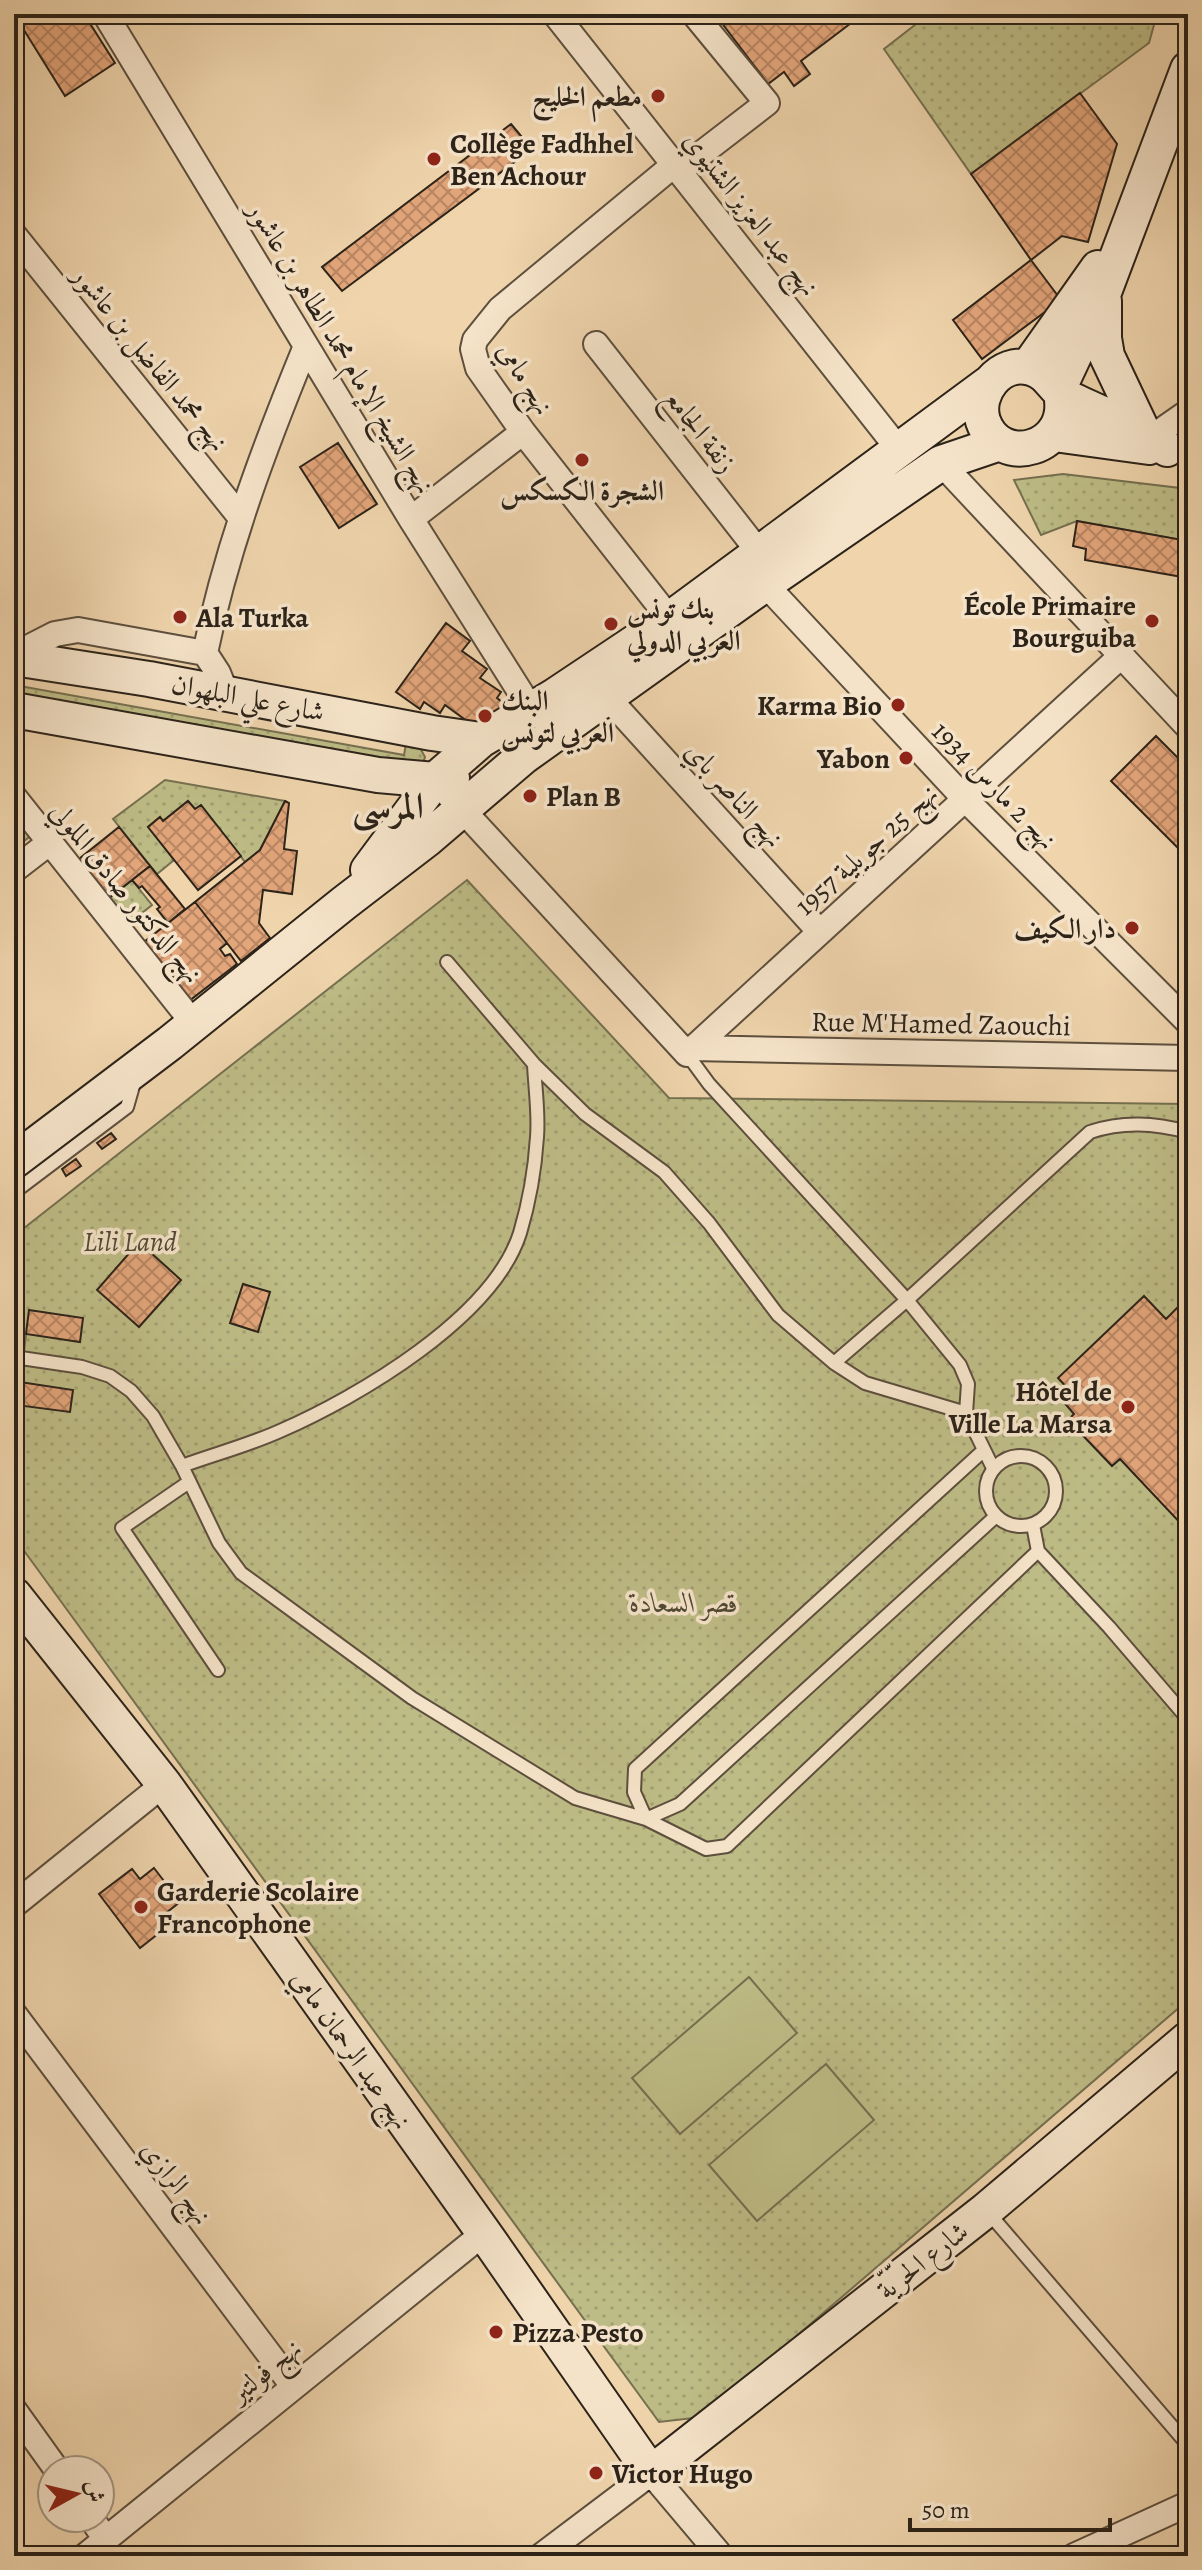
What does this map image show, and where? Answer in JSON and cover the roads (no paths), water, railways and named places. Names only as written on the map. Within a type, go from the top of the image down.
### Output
[{"type":"main road","points":[[988,384],[981,409],[990,434],[1000,443],[1019,449],[1038,446],[1054,434],[1063,415],[1060,391],[1104,292],[1188,69]]},
{"type":"main road","points":[[1028,367],[1131,222]]},
{"type":"main road","points":[[1104,292],[1107,356],[1160,444]]},
{"type":"main road","points":[[14,1161],[194,1024],[426,840],[523,757],[607,697],[900,451],[999,374],[1013,368],[1028,367],[1046,374],[1060,391],[1160,444]]},
{"type":"main road","points":[[1054,434],[1160,444]]},
{"type":"main road","points":[[344,903],[435,780],[481,740],[670,619],[941,463],[1000,443]]},
{"type":"main road","name":"شارع علي البلهوان","points":[[14,656],[481,740]]},
{"type":"main road","name":"شارع علي البلهوان","points":[[14,710],[378,775],[435,780],[471,775],[523,757]]},
{"type":"main road","points":[[426,840],[435,812],[432,733]]},
{"type":"main road","name":"نهج عبد الرحمان مامي","points":[[14,1595],[164,1784],[651,2473]]},
{"type":"main road","name":"شارع الحرّيّة","points":[[651,2473],[986,2210],[1188,2039]]},
{"type":"street","name":"نهج الشيخ الإمام محمد الطاهر بن عاشور","points":[[105,14],[411,519],[531,709]]},
{"type":"street","name":"نهج عبد العزيز الشتيوي","points":[[555,14],[900,451]]},
{"type":"street","name":"نهج مامي","points":[[670,619],[523,432],[478,368],[473,349],[475,340],[500,309],[678,167],[767,103],[694,14]]},
{"type":"street","name":"نهج محمد الفاضل بن عاشور","points":[[14,235],[241,518]]},
{"type":"street","name":"زنقة الجامع","points":[[596,344],[762,568]]},
{"type":"street","points":[[226,693],[205,653],[213,617],[254,477],[306,346]]},
{"type":"street","points":[[1160,444],[1188,412]]},
{"type":"street","points":[[411,519],[523,432]]},
{"type":"street","points":[[941,463],[1188,727]]},
{"type":"street","name":"نهج 2 مارس 1934","points":[[762,568],[965,799],[1188,1022]]},
{"type":"street","points":[[14,656],[55,634],[78,630],[205,653]]},
{"type":"street","name":"نهج 25 جويلية 1957","points":[[690,1051],[1121,656]]},
{"type":"street","name":"نهج الناصر باي","points":[[607,697],[820,932]]},
{"type":"street","points":[[435,780],[690,1051]]},
{"type":"street","name":"نهج الدكتور صادق الملولي","points":[[14,797],[194,1024]]},
{"type":"street","points":[[14,870],[49,843]]},
{"type":"street","points":[[1160,1059],[1188,1032]]},
{"type":"street","name":"Rue M'Hamed Zaouchi","points":[[690,1051],[922,1051],[1188,1058]]},
{"type":"street","points":[[14,1905],[164,1784]]},
{"type":"street","name":"نهج الرازي","points":[[14,2014],[293,2386]]},
{"type":"street","name":"نهج فولتير","points":[[95,2543],[484,2233]]},
{"type":"street","points":[[14,2410],[46,2454]]},
{"type":"street","points":[[541,2556],[651,2473],[721,2556]]},
{"type":"street","points":[[1079,2555],[1188,2504]]},
{"type":"lane","points":[[447,962],[534,1064],[585,1114],[664,1172],[709,1223],[778,1315],[834,1363],[865,1383],[966,1413]]},
{"type":"lane","points":[[690,1051],[709,1084],[907,1300],[960,1365],[968,1384],[966,1413],[993,1468]]},
{"type":"lane","points":[[182,1466],[280,1431],[343,1399],[395,1367],[459,1320],[494,1282],[519,1236],[530,1185],[537,1136],[534,1064]]},
{"type":"lane","points":[[14,1188],[21,1187],[127,1107],[138,1067]]},
{"type":"lane","points":[[834,1363],[1090,1132],[1134,1124],[1164,1125],[1188,1132]]},
{"type":"lane","points":[[14,1357],[82,1367],[110,1376],[131,1391],[153,1416],[182,1466],[219,1543],[241,1573],[412,1698],[575,1798],[646,1819],[706,1849],[727,1846],[1038,1551]]},
{"type":"lane","points":[[646,1819],[634,1792],[635,1769],[984,1450]]},
{"type":"lane","points":[[1027,1455],[1045,1465],[1056,1482],[1053,1508],[1033,1525],[1010,1526],[995,1517],[985,1491],[993,1468],[1010,1457],[1027,1455]]},
{"type":"lane","points":[[189,1482],[122,1528],[218,1670]]},
{"type":"lane","points":[[646,1819],[680,1804],[995,1517]]},
{"type":"lane","points":[[1033,1525],[1038,1551],[1188,1719]]},
{"type":"lane","points":[[986,2210],[1188,2445]]},
{"type":"place","name":"مطعم الخليج","points":[[658,96]]},
{"type":"place","name":"Collège Fadhhel Ben Achour","points":[[434,159]]},
{"type":"place","name":"الشجرة الكسكس","points":[[582,460]]},
{"type":"place","name":"Ala Turka","points":[[180,617]]},
{"type":"place","name":"École Primaire Bourguiba","points":[[1152,621]]},
{"type":"place","name":"بنك تونس العربي الدولي","points":[[611,624]]},
{"type":"place","name":"Karma Bio","points":[[898,705]]},
{"type":"place","name":"البنك العربي لتونس","points":[[485,716]]},
{"type":"place","name":"Yabon","points":[[906,758]]},
{"type":"place","name":"Plan B","points":[[530,796]]},
{"type":"place","name":"دار الكيف","points":[[1132,928]]},
{"type":"place","name":"Hôtel de Ville La Marsa","points":[[1128,1407]]},
{"type":"place","name":"Garderie Scolaire Francophone","points":[[141,1907]]},
{"type":"place","name":"Pizza Pesto","points":[[496,2332]]},
{"type":"place","name":"Victor Hugo","points":[[596,2473]]},
{"type":"district","name":"المرسى","points":[[388,805]]},
{"type":"park label","name":"Lili Land","points":[[130,1241]]},
{"type":"park label","name":"قصر السعادة","points":[[684,1602]]}]
